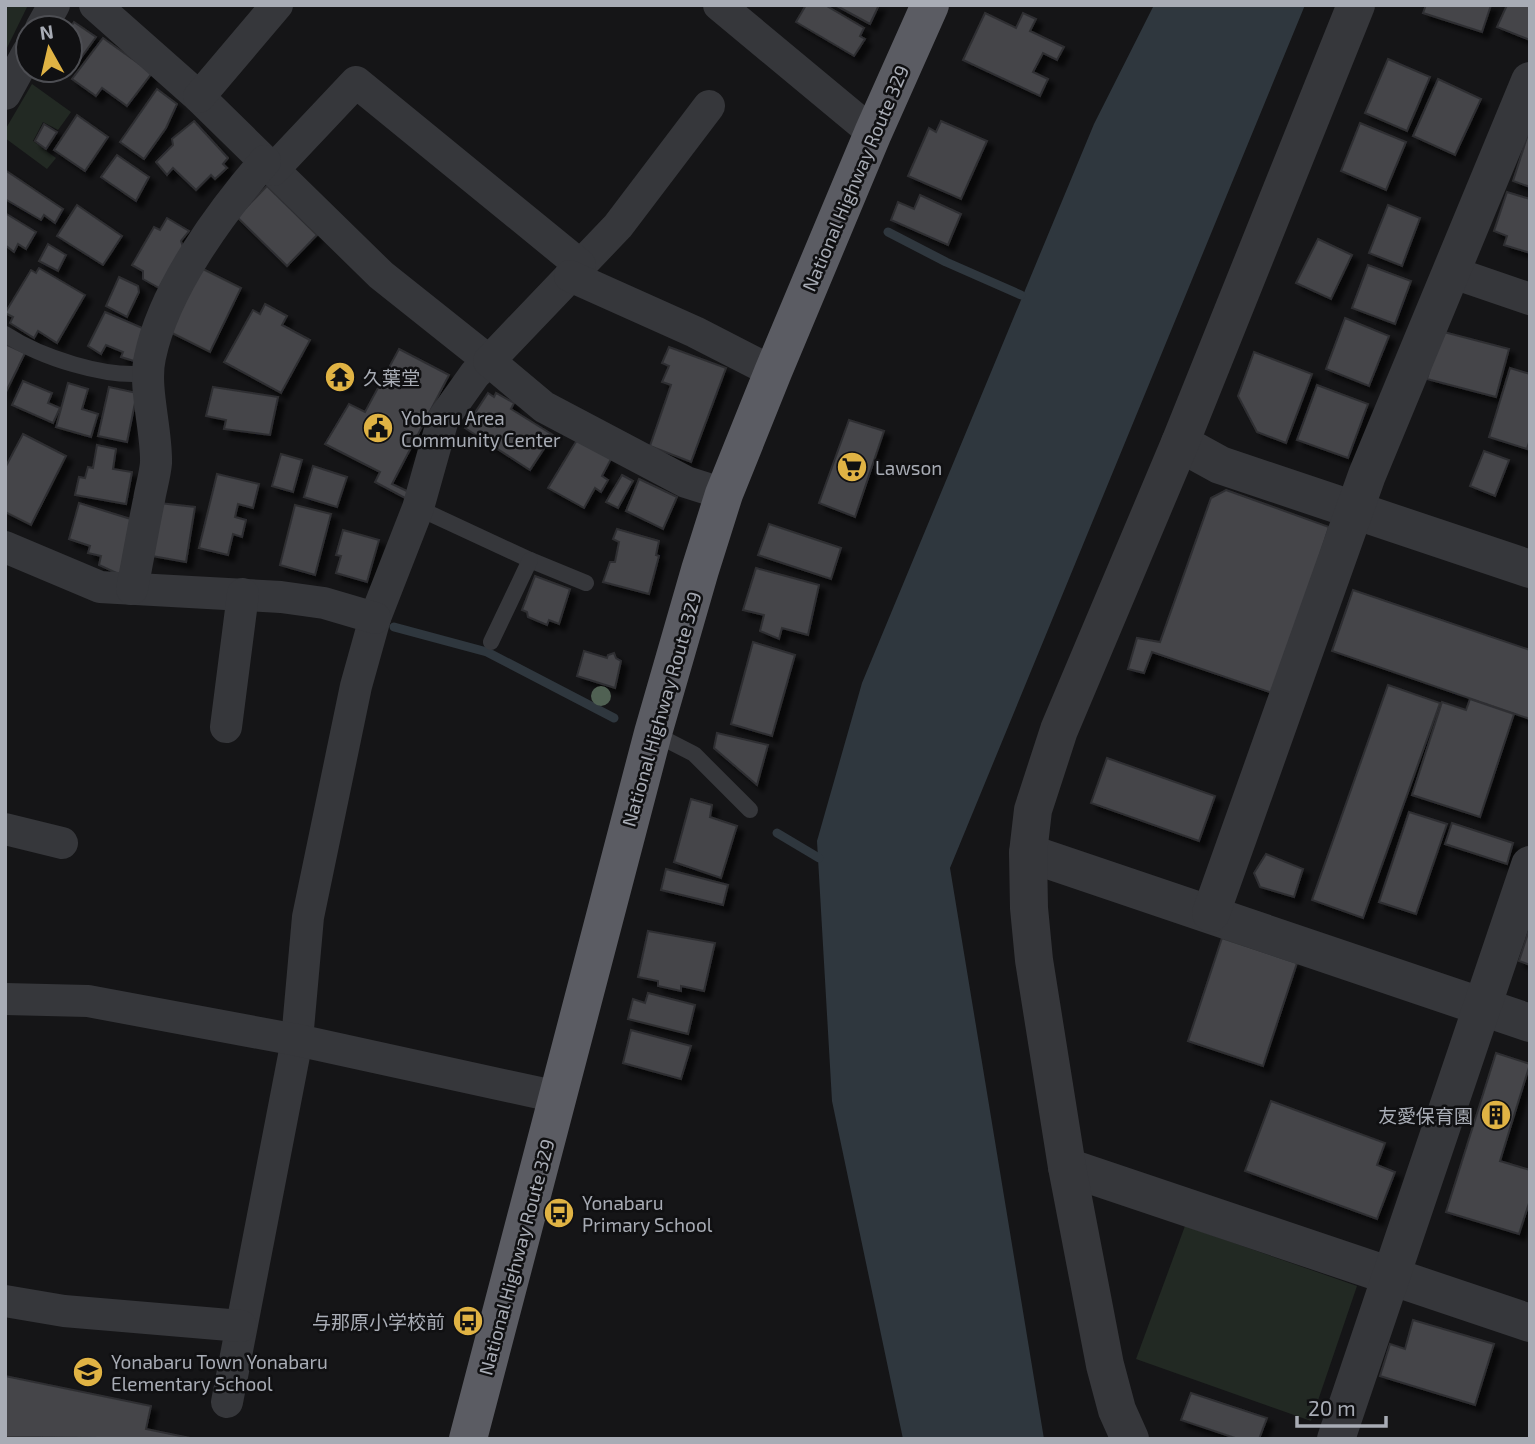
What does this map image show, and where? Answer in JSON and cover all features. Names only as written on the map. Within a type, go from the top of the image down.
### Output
[{"type":"highway","name":"National Highway Route 329","points":[[468,1439],[653,733],[699,569],[724,494],[773,372],[930,5]]},
{"type":"street","points":[[95,5],[199,97],[381,275],[544,407],[686,482],[724,494]]},
{"type":"street","points":[[199,97],[276,5]]},
{"type":"street","points":[[719,5],[873,133]]},
{"type":"street","points":[[1130,1439],[1117,1410],[1105,1364],[1067,1167],[1034,960],[1028,853],[1032,810],[1059,730],[1180,443],[1356,5]]},
{"type":"street","points":[[5,94],[14,77]]},
{"type":"street","points":[[1211,914],[1354,511],[1530,81]]},
{"type":"street","points":[[132,589],[156,467],[149,360],[156,334],[171,300],[204,237],[269,165],[356,82],[575,270],[773,372]]},
{"type":"street","points":[[227,1402],[297,1040],[308,918],[356,686],[375,618],[418,508],[443,419],[475,374],[618,226],[709,106]]},
{"type":"street","points":[[1451,272],[1530,299]]},
{"type":"street","points":[[1180,443],[1220,465],[1530,569]]},
{"type":"street","points":[[5,547],[100,587],[281,597],[324,603],[375,618]]},
{"type":"street","points":[[226,727],[243,594]]},
{"type":"street","points":[[5,829],[62,843]]},
{"type":"street","points":[[1028,853],[1530,1023]]},
{"type":"street","points":[[1336,1439],[1530,865]]},
{"type":"street","points":[[5,999],[88,1001],[297,1040],[558,1097]]},
{"type":"street","points":[[1067,1167],[1530,1323]]},
{"type":"street","points":[[5,1301],[64,1311],[241,1326]]},
{"type":"lane","points":[[5,334],[47,355],[86,367],[124,374],[149,373]]},
{"type":"lane","points":[[418,508],[586,583]]},
{"type":"lane","points":[[491,642],[530,560]]},
{"type":"lane","points":[[653,733],[694,754],[750,810]]},
{"type":"shaded area","points":[[5,5],[28,5],[24,14],[14,14],[14,34],[5,52]]},
{"type":"shaded area","points":[[1154,5],[1305,5],[950,868],[1044,1439],[903,1439],[832,1101],[817,841],[862,683],[1094,124]]},
{"type":"shaded area","points":[[32,84],[71,112],[58,130],[43,122],[33,141],[56,158],[47,169],[5,138],[5,130]]},
{"type":"shaded area","points":[[1185,1226],[1357,1286],[1311,1421],[1136,1359]]},
{"type":"building","points":[[806,5],[825,5],[864,28],[860,36],[865,39],[854,56],[796,22]]},
{"type":"building","points":[[835,5],[879,5],[870,24]]},
{"type":"building","points":[[1426,5],[1491,5],[1482,32],[1423,13]]},
{"type":"building","points":[[1507,5],[1530,5],[1530,40],[1497,27]]},
{"type":"building","points":[[985,13],[1016,28],[1023,13],[1036,19],[1030,31],[1064,47],[1057,60],[1043,53],[1033,72],[1048,79],[1040,96],[963,60]]},
{"type":"building","points":[[84,29],[96,37],[84,54]]},
{"type":"building","points":[[103,38],[152,73],[127,106],[102,88],[96,96],[79,84],[84,84],[84,63]]},
{"type":"building","points":[[1388,59],[1430,77],[1407,131],[1365,113]]},
{"type":"building","points":[[1438,79],[1481,99],[1455,155],[1413,136]]},
{"type":"building","points":[[157,89],[177,104],[166,128],[144,159],[120,142]]},
{"type":"building","points":[[77,115],[108,137],[85,171],[54,150]]},
{"type":"building","points":[[194,121],[228,158],[223,164],[227,168],[215,179],[211,175],[196,190],[173,168],[167,175],[156,162],[173,145],[172,139]]},
{"type":"building","points":[[941,121],[987,141],[961,199],[908,176],[929,128],[936,132]]},
{"type":"building","points":[[1360,123],[1406,142],[1386,190],[1341,171]]},
{"type":"building","points":[[44,124],[57,132],[46,149],[35,141]]},
{"type":"building","points":[[1530,128],[1530,187],[1513,181]]},
{"type":"building","points":[[117,155],[149,177],[136,201],[101,177]]},
{"type":"building","points":[[5,170],[63,209],[55,223],[44,215],[41,220],[5,199]]},
{"type":"building","points":[[267,186],[317,235],[287,266],[237,217]]},
{"type":"building","points":[[1507,192],[1530,199],[1530,253],[1504,245],[1507,236],[1494,231]]},
{"type":"building","points":[[920,195],[961,214],[948,245],[891,220],[898,202],[914,209]]},
{"type":"building","points":[[77,205],[122,236],[103,265],[57,236]]},
{"type":"building","points":[[1388,205],[1420,218],[1402,266],[1369,253]]},
{"type":"building","points":[[5,213],[36,232],[26,249],[18,244],[14,252],[5,245]]},
{"type":"building","points":[[167,218],[189,231],[181,241],[183,247],[159,288],[143,279],[143,271],[132,265],[154,227],[160,230]]},
{"type":"building","points":[[1318,239],[1352,255],[1331,299],[1296,283]]},
{"type":"building","points":[[48,244],[66,255],[58,271],[39,261]]},
{"type":"building","points":[[1368,265],[1411,281],[1395,324],[1352,308]]},
{"type":"building","points":[[39,268],[85,295],[57,343],[38,331],[34,338],[10,323],[13,317],[5,313],[31,270],[36,273]]},
{"type":"building","points":[[201,268],[241,288],[210,352],[170,332]]},
{"type":"building","points":[[119,277],[138,286],[139,292],[127,317],[106,306]]},
{"type":"building","points":[[265,304],[287,316],[282,325],[310,340],[281,393],[224,362],[253,310],[260,314]]},
{"type":"building","points":[[105,312],[147,330],[134,361],[121,357],[123,352],[106,345],[101,354],[88,346]]},
{"type":"building","points":[[1345,318],[1389,336],[1369,386],[1326,369]]},
{"type":"building","points":[[1440,331],[1509,349],[1496,397],[1427,379]]},
{"type":"building","points":[[5,344],[25,353],[5,394]]},
{"type":"building","points":[[669,347],[726,368],[691,462],[650,446],[671,385],[662,382],[669,366],[662,363]]},
{"type":"building","name":"Yobaru Area Community Center","points":[[399,349],[449,375],[392,484],[409,492],[405,498],[375,482],[380,472],[325,444],[349,404],[365,412]]},
{"type":"building","points":[[1254,352],[1312,374],[1286,443],[1257,432],[1238,396]]},
{"type":"building","points":[[1510,368],[1530,374],[1530,439],[1527,449],[1489,437]]},
{"type":"building","points":[[345,370],[347,385],[336,386],[334,371]]},
{"type":"building","points":[[23,381],[52,393],[48,403],[60,408],[53,423],[12,405]]},
{"type":"building","points":[[68,383],[88,389],[82,409],[98,414],[91,437],[56,427]]},
{"type":"building","points":[[1317,385],[1368,404],[1348,458],[1297,440]]},
{"type":"building","points":[[109,387],[137,393],[127,442],[98,436]]},
{"type":"building","points":[[213,387],[278,397],[270,435],[224,429],[226,420],[206,416]]},
{"type":"building","points":[[488,393],[494,397],[496,393],[514,403],[511,409],[553,435],[530,470],[465,428]]},
{"type":"building","name":"Lawson","points":[[849,420],[884,431],[855,517],[819,503]]},
{"type":"building","points":[[23,434],[66,456],[31,525],[5,512],[5,468]]},
{"type":"building","points":[[577,440],[611,459],[602,476],[608,480],[601,492],[595,488],[584,508],[548,488]]},
{"type":"building","points":[[97,445],[116,449],[113,469],[132,472],[126,504],[75,495],[79,477],[85,478],[88,467],[93,468]]},
{"type":"building","points":[[1484,451],[1509,460],[1495,496],[1470,486]]},
{"type":"building","points":[[281,454],[302,460],[293,492],[272,486]]},
{"type":"building","points":[[313,466],[347,477],[337,507],[304,497]]},
{"type":"building","points":[[217,474],[259,484],[253,508],[238,504],[235,517],[246,520],[242,537],[233,534],[228,555],[199,548]]},
{"type":"building","points":[[622,475],[633,481],[618,508],[606,502]]},
{"type":"building","points":[[639,479],[677,497],[663,529],[626,511]]},
{"type":"building","points":[[1226,490],[1329,527],[1275,694],[1152,652],[1144,673],[1128,669],[1137,638],[1160,642],[1211,498]]},
{"type":"building","points":[[79,503],[134,520],[123,576],[99,565],[101,556],[88,553],[90,546],[69,539]]},
{"type":"building","points":[[159,503],[195,507],[186,562],[152,556]]},
{"type":"building","points":[[295,505],[331,514],[315,575],[280,565]]},
{"type":"building","points":[[769,524],[841,548],[831,579],[758,555]]},
{"type":"building","points":[[617,529],[659,541],[656,555],[659,556],[649,594],[603,582],[610,562],[615,562],[619,542],[613,539]]},
{"type":"building","points":[[343,530],[379,540],[367,582],[336,573],[341,556],[336,555]]},
{"type":"building","points":[[756,568],[819,585],[808,635],[782,628],[779,639],[760,631],[764,615],[743,610]]},
{"type":"building","points":[[535,576],[570,589],[559,624],[549,620],[547,625],[528,617],[527,612],[522,610]]},
{"type":"building","points":[[1353,590],[1530,650],[1530,719],[1332,651]]},
{"type":"building","points":[[753,642],[795,655],[772,736],[731,724]]},
{"type":"building","points":[[584,651],[607,658],[614,653],[621,661],[615,688],[577,676]]},
{"type":"building","points":[[1388,685],[1440,703],[1363,918],[1312,900]]},
{"type":"building","points":[[1470,699],[1514,714],[1480,817],[1412,795],[1442,702],[1466,710]]},
{"type":"building","points":[[717,733],[768,745],[757,785],[714,748]]},
{"type":"building","points":[[1107,758],[1215,796],[1199,841],[1091,803]]},
{"type":"building","points":[[691,799],[712,805],[710,817],[737,826],[721,878],[674,862]]},
{"type":"building","points":[[1409,812],[1447,824],[1416,914],[1379,902]]},
{"type":"building","points":[[1452,823],[1513,843],[1507,864],[1445,844]]},
{"type":"building","points":[[1266,854],[1303,869],[1294,897],[1260,887],[1254,873]]},
{"type":"building","points":[[666,869],[728,885],[723,905],[661,890]]},
{"type":"building","points":[[1530,927],[1530,965],[1519,961]]},
{"type":"building","points":[[648,931],[715,943],[704,991],[681,986],[681,991],[658,986],[658,981],[638,977]]},
{"type":"building","points":[[1222,938],[1297,963],[1263,1066],[1188,1041]]},
{"type":"building","points":[[648,993],[695,1005],[688,1034],[628,1019],[633,999],[645,1003]]},
{"type":"building","points":[[631,1030],[691,1046],[681,1079],[623,1063]]},
{"type":"building","name":"友愛保育園","points":[[1496,1053],[1530,1064],[1500,1161],[1530,1170],[1530,1200],[1519,1234],[1446,1212]]},
{"type":"building","points":[[1271,1101],[1385,1143],[1377,1165],[1395,1172],[1377,1219],[1245,1171]]},
{"type":"building","points":[[1413,1320],[1494,1344],[1475,1405],[1380,1376],[1390,1344],[1405,1349]]},
{"type":"building","points":[[5,1376],[151,1406],[146,1429],[195,1439],[5,1437]]},
{"type":"building","points":[[1191,1393],[1267,1418],[1259,1439],[1238,1439],[1181,1420]]},
{"type":"waterway","points":[[888,232],[946,262],[1021,295]]},
{"type":"waterway","points":[[394,627],[487,652],[614,718]]},
{"type":"waterway","points":[[777,833],[819,858]]},
{"type":"place","name":"久葉堂","points":[[340,377]]},
{"type":"place","name":"Yobaru Area Community Center","points":[[378,428]]},
{"type":"place","name":"Lawson","points":[[852,467]]},
{"type":"place","name":"友愛保育園","points":[[1496,1115]]},
{"type":"place","name":"Yonabaru Primary School","points":[[559,1213]]},
{"type":"place","name":"与那原小学校前","points":[[468,1321]]},
{"type":"place","name":"Yonabaru Town Yonabaru Elementary School","points":[[88,1372]]}]
